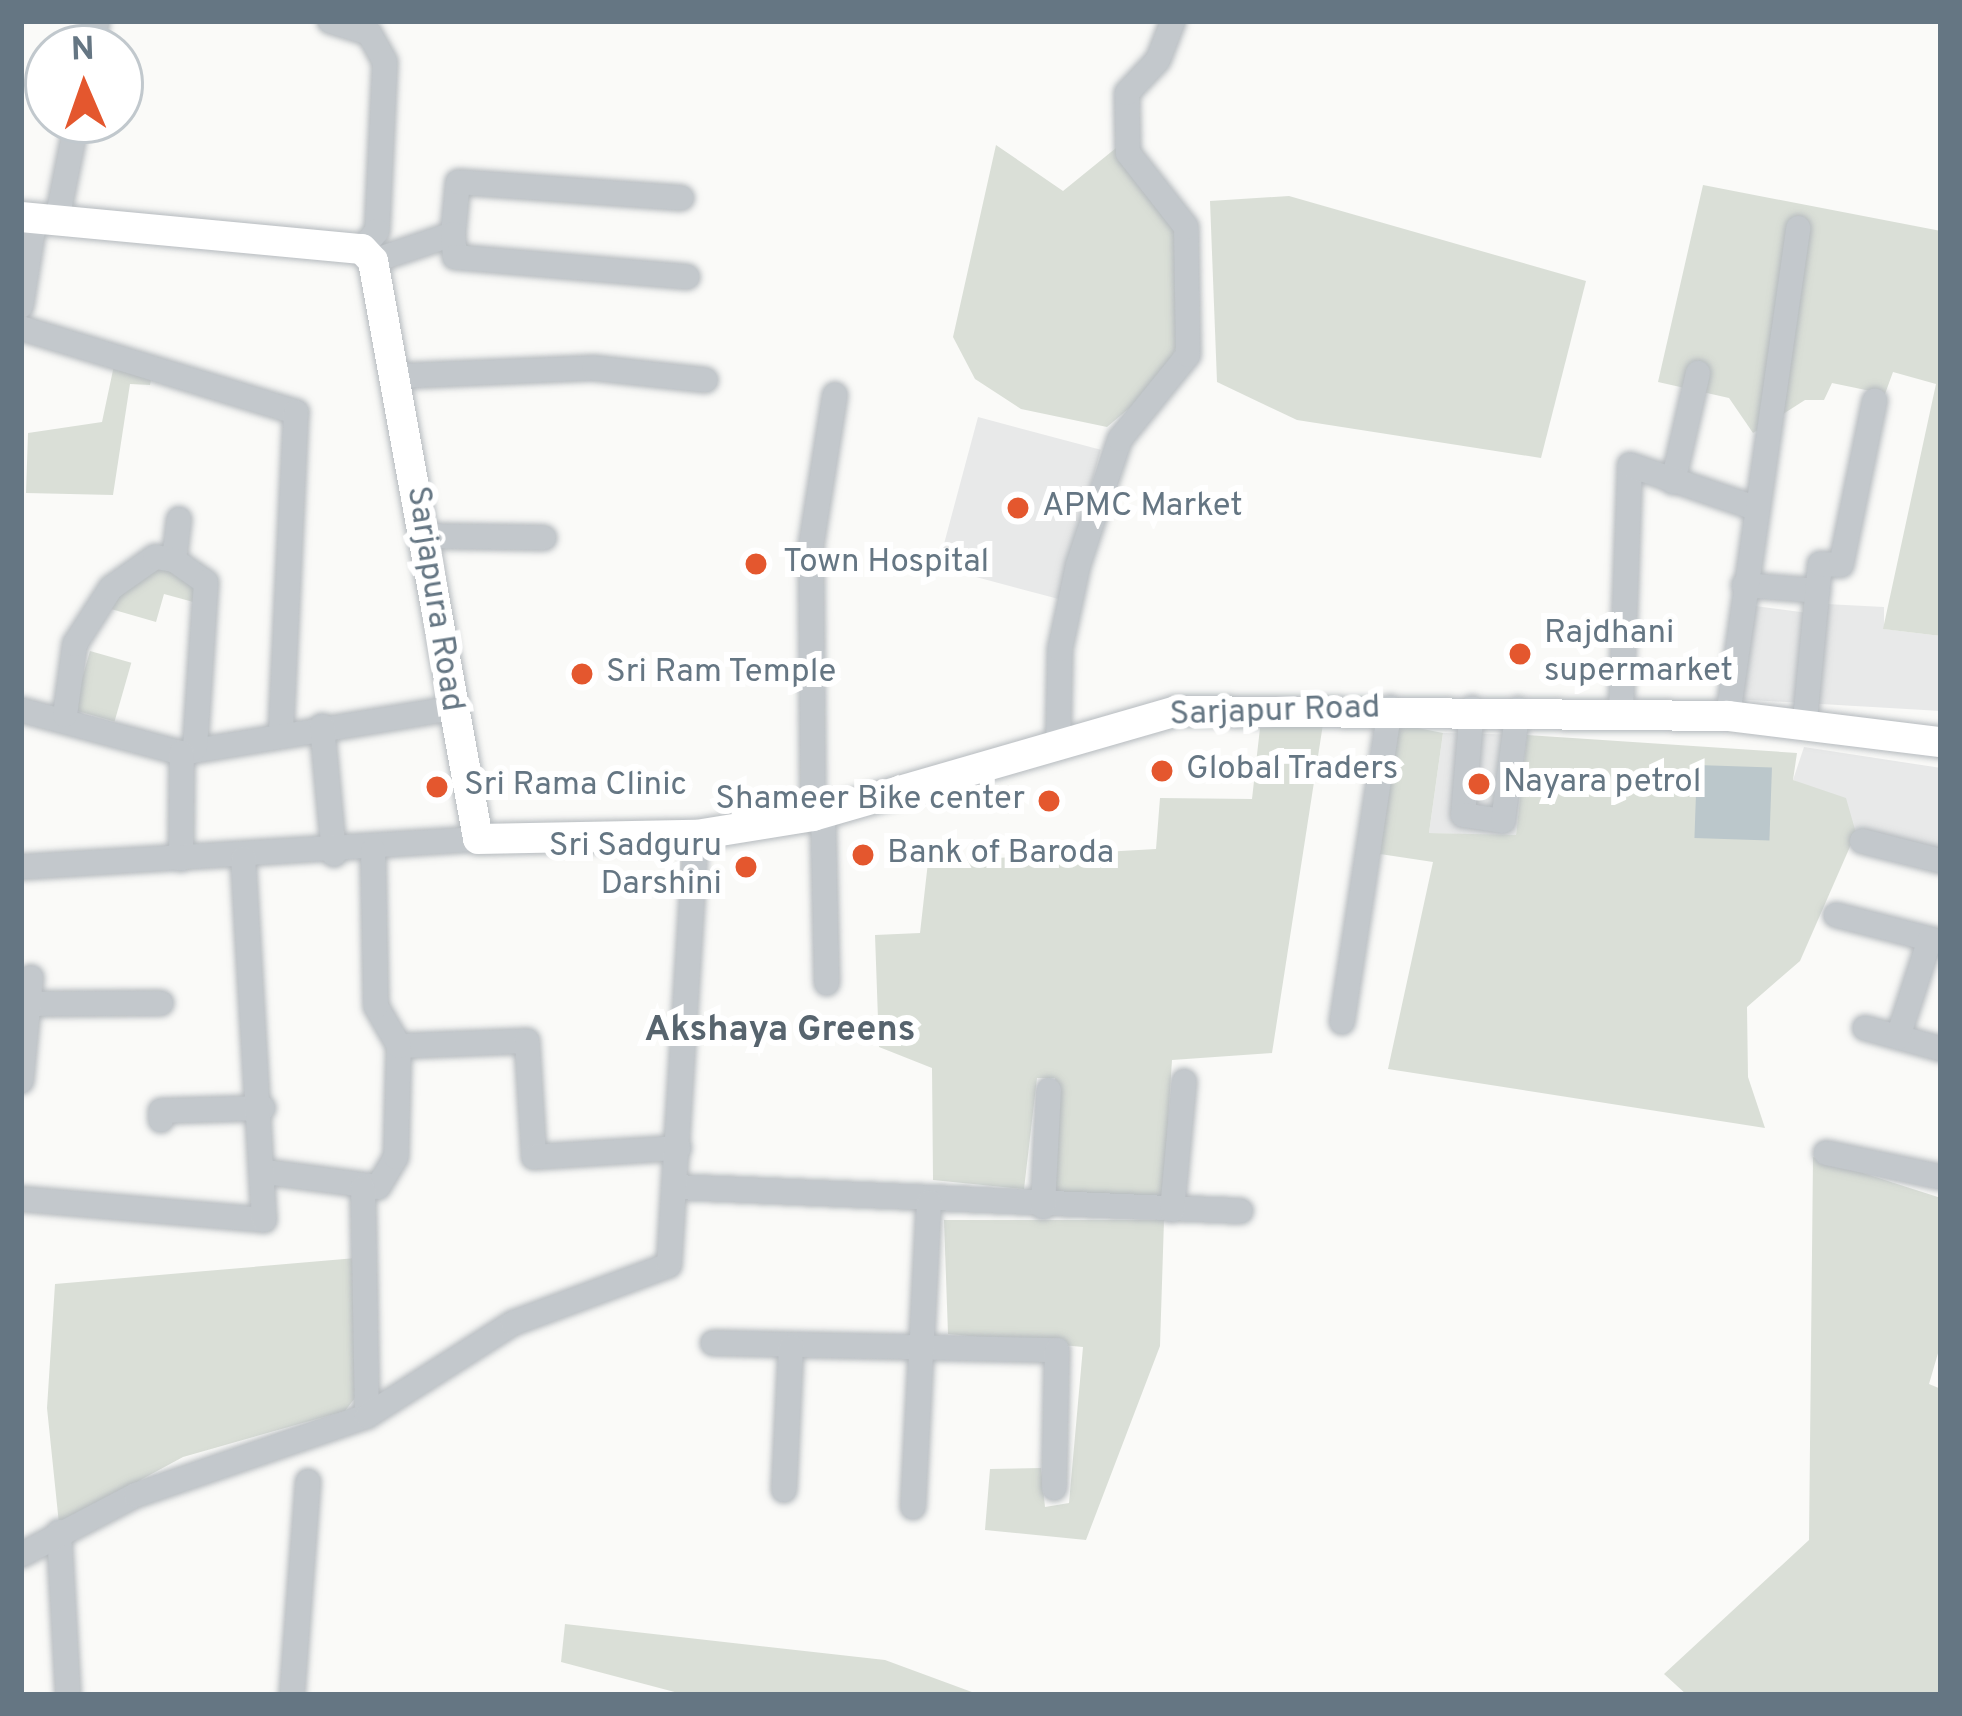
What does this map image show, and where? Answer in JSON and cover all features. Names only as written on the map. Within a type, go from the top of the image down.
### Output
[{"type":"main road","points":[[38,218],[368,255]]},
{"type":"main road","name":"Sarjapura Road","points":[[368,255],[400,376],[449,709],[478,838]]},
{"type":"main road","name":"Sarjapur Road","points":[[478,838],[696,835],[818,815],[1176,711],[1621,711],[1805,719],[1941,742]]},
{"type":"street","points":[[330,21],[369,33],[385,62],[377,231],[368,255]]},
{"type":"street","points":[[1058,748],[1060,649],[1078,565],[1120,439],[1188,355],[1186,226],[1128,153],[1127,93],[1158,60],[1173,21]]},
{"type":"street","points":[[21,306],[38,218],[67,144]]},
{"type":"street","points":[[681,198],[458,182],[454,257],[687,277]]},
{"type":"street","points":[[1728,716],[1752,507],[1798,228]]},
{"type":"street","points":[[368,255],[453,234]]},
{"type":"street","points":[[21,328],[296,412],[281,732]]},
{"type":"street","points":[[400,376],[594,368],[705,380]]},
{"type":"street","points":[[1673,482],[1698,373]]},
{"type":"street","points":[[827,983],[811,547],[835,395]]},
{"type":"street","points":[[1805,719],[1820,564],[1841,565],[1875,400]]},
{"type":"street","points":[[1621,711],[1630,465],[1752,507]]},
{"type":"street","points":[[174,560],[179,519]]},
{"type":"street","points":[[423,536],[544,538]]},
{"type":"street","points":[[65,715],[74,644],[111,588],[155,557],[174,560],[206,582],[181,859]]},
{"type":"street","points":[[1744,585],[1818,591]]},
{"type":"street","points":[[1342,1022],[1390,708]]},
{"type":"street","points":[[1472,708],[1463,815],[1503,821],[1518,710]]},
{"type":"street","points":[[21,710],[65,715],[189,751],[281,732],[449,709]]},
{"type":"street","points":[[322,726],[334,854]]},
{"type":"street","points":[[21,1555],[59,1532],[367,1416],[513,1323],[661,1273],[676,1187],[696,835]]},
{"type":"street","points":[[21,867],[334,854],[478,838]]},
{"type":"street","points":[[1862,841],[1941,861]]},
{"type":"street","points":[[266,1172],[378,1187],[396,1157],[399,1046],[376,1006],[373,850]]},
{"type":"street","points":[[21,1199],[263,1220],[263,1108],[243,859]]},
{"type":"street","points":[[1836,915],[1935,940],[1898,1037]]},
{"type":"street","points":[[21,1081],[32,977]]},
{"type":"street","points":[[29,1004],[161,1003]]},
{"type":"street","points":[[1865,1028],[1941,1048]]},
{"type":"street","points":[[399,1046],[527,1041],[534,1157],[679,1148]]},
{"type":"street","points":[[1172,1210],[1184,1082]]},
{"type":"street","points":[[1043,1207],[1049,1090]]},
{"type":"street","points":[[161,1120],[161,1111],[263,1108]]},
{"type":"street","points":[[1826,1153],[1941,1177]]},
{"type":"street","points":[[676,1187],[878,1189],[929,1202],[1240,1211]]},
{"type":"street","points":[[363,1188],[367,1416]]},
{"type":"street","points":[[914,1507],[929,1202]]},
{"type":"street","points":[[713,1342],[1057,1350],[1054,1489]]},
{"type":"street","points":[[784,1490],[791,1347]]},
{"type":"street","points":[[292,1695],[308,1482]]},
{"type":"street","points":[[59,1532],[68,1695]]},
{"type":"shaded area","points":[[996,145],[1063,191],[1116,148],[1178,230],[1181,337],[1160,382],[1107,427],[1021,409],[975,379],[953,337]]},
{"type":"shaded area","points":[[1703,185],[1941,231],[1941,636],[1883,629],[1936,384],[1893,372],[1885,394],[1832,383],[1824,400],[1805,400],[1753,433],[1729,398],[1658,382]]},
{"type":"shaded area","points":[[1289,196],[1586,281],[1541,458],[1297,420],[1217,382],[1210,201]]},
{"type":"shaded area","points":[[116,356],[153,370],[150,385],[130,384],[113,495],[26,493],[28,433],[102,422]]},
{"type":"shaded area","name":"APMC Market","points":[[978,417],[1101,450],[1061,600],[938,567]]},
{"type":"shaded area","points":[[157,564],[197,576],[197,603],[164,594],[156,622],[111,609],[115,592]]},
{"type":"shaded area","points":[[1826,604],[1884,607],[1884,629],[1941,636],[1941,711],[1734,699],[1747,605],[1823,615]]},
{"type":"shaded area","points":[[90,651],[131,663],[115,721],[73,710]]},
{"type":"shaded area","points":[[1323,724],[1272,1053],[1172,1060],[1163,1198],[1056,1196],[1055,1078],[1037,1078],[1024,1189],[933,1180],[932,1068],[879,1047],[875,935],[920,933],[928,862],[1156,849],[1160,798],[1252,799],[1260,728]]},
{"type":"shaded area","points":[[1398,724],[1443,733],[1429,833],[1516,835],[1527,735],[1797,753],[1793,780],[1846,798],[1856,833],[1800,961],[1747,1007],[1748,1077],[1765,1128],[1388,1069],[1433,862],[1380,854]]},
{"type":"shaded area","name":"Nayara petrol","points":[[1443,733],[1527,735],[1516,836],[1429,833]]},
{"type":"shaded area","points":[[1804,747],[1941,768],[1941,855],[1856,833],[1830,797],[1793,780]]},
{"type":"shaded area","points":[[1697,765],[1772,768],[1769,841],[1694,838]]},
{"type":"shaded area","points":[[1813,1157],[1941,1198],[1941,1343],[1929,1384],[1941,1389],[1941,1695],[1687,1695],[1664,1674],[1809,1540]]},
{"type":"shaded area","points":[[944,1220],[1164,1220],[1160,1346],[1086,1540],[985,1530],[990,1469],[1041,1468],[1045,1507],[1069,1503],[1083,1347],[948,1334]]},
{"type":"shaded area","points":[[356,1258],[355,1398],[345,1411],[183,1457],[59,1524],[47,1408],[55,1284]]},
{"type":"shaded area","points":[[565,1624],[885,1660],[980,1695],[686,1695],[561,1662]]},
{"type":"place","name":"APMC Market","points":[[1018,508]]},
{"type":"place","name":"Town Hospital","points":[[756,564]]},
{"type":"place","name":"Rajdhani supermarket","points":[[1520,654]]},
{"type":"place","name":"Sri Ram Temple","points":[[582,674]]},
{"type":"place","name":"Global Traders","points":[[1162,771]]},
{"type":"place","name":"Nayara petrol","points":[[1479,784]]},
{"type":"place","name":"Sri Rama Clinic","points":[[437,787]]},
{"type":"place","name":"Shameer Bike center","points":[[1049,801]]},
{"type":"place","name":"Bank of Baroda","points":[[863,855]]},
{"type":"place","name":"Sri Sadguru Darshini","points":[[746,867]]},
{"type":"district","name":"Akshaya Greens","points":[[780,1032]]}]
